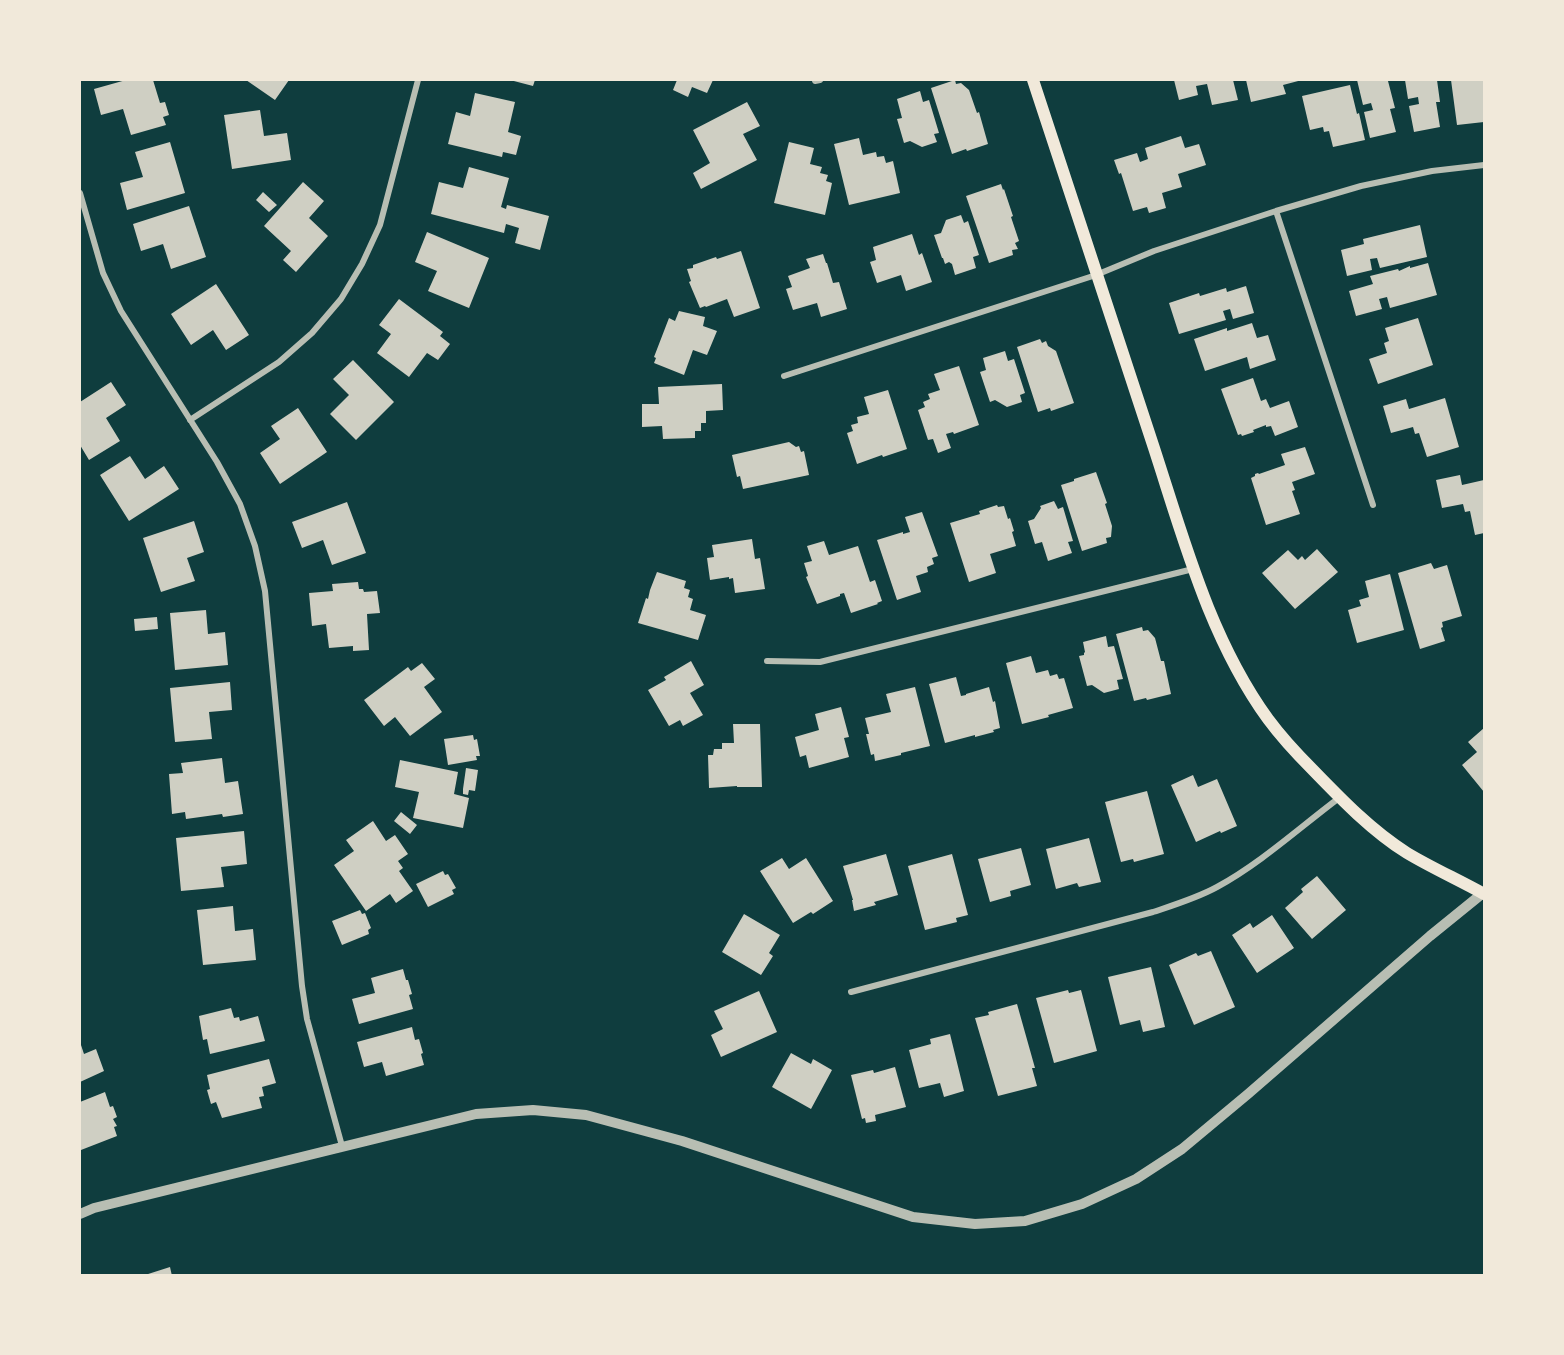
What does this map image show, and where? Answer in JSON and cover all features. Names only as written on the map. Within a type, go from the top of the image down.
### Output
[{"type":"main road","points":[[1033,80],[1194,568],[1228,651],[1246,685],[1289,746],[1339,798],[1406,852],[1484,893]]},
{"type":"street","points":[[190,420],[279,362],[312,333],[341,299],[362,264],[380,225],[418,80]]},
{"type":"street","points":[[784,376],[1096,275],[1154,251],[1276,211],[1361,186],[1432,171],[1485,165]]},
{"type":"street","points":[[80,193],[103,273],[121,311],[217,462],[240,504],[255,546],[265,591],[302,986],[308,1019],[342,1146]]},
{"type":"street","points":[[1276,211],[1373,505]]},
{"type":"street","points":[[767,661],[820,662],[1194,568]]},
{"type":"street","points":[[851,992],[1185,902],[1244,871],[1339,798]]},
{"type":"street","points":[[80,1214],[94,1208],[476,1114],[533,1110],[586,1115],[682,1141],[913,1217],[975,1224],[1025,1221],[1091,1200],[1136,1179],[1182,1149],[1430,936],[1484,893]]},
{"type":"building","points":[[126,80],[153,80],[160,103],[165,102],[169,115],[163,117],[166,125],[131,135],[123,109],[101,115],[94,89]]},
{"type":"building","points":[[246,80],[289,80],[275,100]]},
{"type":"building","points":[[510,80],[535,80],[533,86]]},
{"type":"building","points":[[677,80],[713,80],[707,93],[692,87],[688,97],[673,90]]},
{"type":"building","points":[[955,80],[956,84],[961,83],[969,90],[977,113],[979,112],[988,144],[952,154],[931,88]]},
{"type":"building","points":[[1174,80],[1233,80],[1238,100],[1212,105],[1207,84],[1196,86],[1198,95],[1179,100]]},
{"type":"building","points":[[1246,80],[1302,80],[1283,85],[1286,94],[1251,102]]},
{"type":"building","points":[[1357,80],[1392,80],[1388,81],[1395,108],[1390,109],[1396,132],[1370,138],[1364,112],[1373,110],[1371,103],[1363,105]]},
{"type":"building","points":[[1405,80],[1437,80],[1440,102],[1436,102],[1440,127],[1414,132],[1409,106],[1419,104],[1418,97],[1408,99]]},
{"type":"building","points":[[1451,80],[1484,80],[1484,122],[1457,125]]},
{"type":"building","points":[[1350,85],[1365,140],[1333,147],[1329,131],[1324,132],[1323,127],[1310,130],[1302,96]]},
{"type":"building","points":[[920,91],[923,102],[929,100],[939,133],[934,134],[937,142],[922,147],[910,141],[904,143],[897,119],[902,118],[897,99]]},
{"type":"building","points":[[475,93],[515,102],[508,132],[521,136],[516,155],[503,152],[502,157],[448,144],[456,112],[470,116]]},
{"type":"building","points":[[747,102],[760,126],[743,134],[757,160],[701,189],[693,173],[710,163],[693,130]]},
{"type":"building","points":[[260,110],[264,136],[287,133],[291,160],[232,169],[224,115]]},
{"type":"building","points":[[1181,136],[1185,148],[1199,144],[1206,165],[1178,174],[1182,187],[1162,193],[1166,208],[1149,213],[1147,207],[1133,211],[1121,173],[1119,174],[1114,160],[1137,153],[1140,162],[1148,159],[1145,148]]},
{"type":"building","points":[[859,138],[863,155],[876,152],[877,157],[884,156],[886,163],[893,161],[900,193],[849,205],[834,144]]},
{"type":"building","points":[[170,142],[185,193],[127,210],[120,183],[143,177],[135,152]]},
{"type":"building","points":[[789,142],[814,148],[810,164],[822,167],[820,173],[828,175],[826,181],[832,183],[825,215],[774,203]]},
{"type":"building","points":[[469,167],[509,178],[501,207],[506,209],[507,205],[549,216],[540,250],[515,243],[519,228],[506,224],[504,233],[431,214],[439,182],[463,188]]},
{"type":"building","points":[[303,182],[324,201],[309,218],[328,236],[296,272],[283,260],[291,251],[264,226]]},
{"type":"building","points":[[1001,184],[1013,216],[1011,217],[1019,241],[1015,243],[1018,249],[1012,250],[1013,255],[989,263],[966,196]]},
{"type":"building","points":[[263,192],[277,205],[269,212],[256,200]]},
{"type":"building","points":[[189,206],[206,257],[171,269],[163,244],[141,251],[133,224]]},
{"type":"building","points":[[961,215],[964,223],[968,221],[979,255],[973,257],[976,268],[955,275],[952,264],[949,262],[945,264],[934,235],[941,233],[946,220]]},
{"type":"building","points":[[1420,225],[1427,257],[1380,268],[1377,258],[1370,259],[1372,270],[1347,276],[1341,250],[1364,244],[1363,239]]},
{"type":"building","points":[[427,232],[489,258],[469,308],[428,291],[437,271],[415,262]]},
{"type":"building","points":[[912,234],[919,255],[922,253],[932,282],[906,291],[901,275],[877,283],[870,262],[876,260],[873,247]]},
{"type":"building","points":[[741,251],[760,308],[734,317],[727,299],[700,308],[689,282],[691,281],[687,269],[716,257],[717,259]]},
{"type":"building","points":[[823,254],[833,283],[839,282],[847,309],[821,317],[817,303],[793,310],[786,289],[792,287],[788,276],[810,268],[806,259]]},
{"type":"building","points":[[1428,263],[1437,295],[1390,308],[1387,297],[1379,299],[1382,309],[1356,316],[1349,291],[1373,284],[1370,276]]},
{"type":"building","points":[[216,284],[249,335],[226,350],[213,330],[191,345],[171,314]]},
{"type":"building","points":[[1246,286],[1254,313],[1233,319],[1230,309],[1223,311],[1226,320],[1179,334],[1169,303],[1199,293],[1200,296],[1226,288],[1227,292]]},
{"type":"building","points":[[399,299],[443,332],[440,336],[450,344],[438,360],[427,353],[409,377],[377,353],[391,334],[379,325]]},
{"type":"building","points":[[679,311],[705,317],[703,326],[717,331],[707,355],[693,350],[684,375],[654,363],[656,358],[654,357],[669,318],[675,321]]},
{"type":"building","points":[[1418,318],[1433,365],[1378,384],[1369,359],[1387,353],[1384,343],[1389,341],[1385,328]]},
{"type":"building","points":[[1252,323],[1257,338],[1268,335],[1276,360],[1250,369],[1247,357],[1205,371],[1194,339],[1227,328],[1227,331]]},
{"type":"building","points":[[1040,339],[1042,343],[1046,341],[1048,346],[1056,351],[1074,403],[1051,411],[1050,408],[1038,412],[1017,347]]},
{"type":"building","points":[[1005,351],[1008,361],[1014,359],[1025,393],[1020,395],[1022,402],[1007,407],[995,400],[990,402],[980,372],[986,370],[983,358]]},
{"type":"building","points":[[353,360],[394,402],[356,440],[330,414],[349,395],[333,379]]},
{"type":"building","points":[[959,366],[979,425],[954,434],[953,432],[946,434],[951,448],[938,453],[933,439],[928,440],[918,410],[925,407],[923,402],[930,399],[928,394],[940,390],[934,374]]},
{"type":"building","points":[[1253,378],[1261,401],[1266,399],[1270,408],[1289,401],[1298,427],[1275,436],[1271,426],[1266,427],[1266,425],[1253,430],[1254,432],[1238,435],[1221,389]]},
{"type":"building","points":[[111,382],[126,405],[106,418],[120,441],[89,460],[80,445],[80,402]]},
{"type":"building","points":[[722,384],[723,410],[706,411],[706,423],[701,423],[701,431],[695,431],[695,438],[663,439],[662,426],[642,427],[642,404],[659,404],[658,387]]},
{"type":"building","points":[[888,390],[907,449],[857,464],[847,433],[853,431],[851,425],[858,423],[857,417],[869,414],[864,397]]},
{"type":"building","points":[[1445,398],[1459,447],[1427,457],[1419,433],[1415,434],[1413,427],[1391,433],[1383,406],[1406,399],[1409,409]]},
{"type":"building","points":[[298,408],[327,452],[280,484],[260,453],[280,439],[271,426]]},
{"type":"building","points":[[789,442],[796,447],[799,446],[801,452],[804,451],[809,475],[743,489],[740,476],[737,477],[732,455]]},
{"type":"building","points":[[1305,447],[1315,474],[1292,482],[1295,490],[1292,491],[1300,514],[1266,525],[1251,478],[1255,474],[1285,465],[1281,454]]},
{"type":"building","points":[[130,456],[145,479],[164,466],[179,489],[129,521],[100,475]]},
{"type":"building","points":[[1096,472],[1107,503],[1105,504],[1112,526],[1111,537],[1106,538],[1107,543],[1082,551],[1061,485]]},
{"type":"building","points":[[1460,475],[1462,485],[1484,480],[1484,533],[1475,535],[1470,511],[1465,512],[1463,504],[1442,508],[1436,480]]},
{"type":"building","points":[[1054,501],[1058,509],[1063,507],[1073,541],[1068,542],[1072,553],[1048,561],[1042,542],[1035,544],[1028,521],[1034,519],[1040,506]]},
{"type":"building","points":[[347,502],[366,553],[332,565],[323,540],[302,548],[292,522]]},
{"type":"building","points":[[997,505],[998,507],[1004,506],[1008,519],[1010,518],[1016,546],[990,554],[996,573],[969,582],[950,523],[980,514],[979,511]]},
{"type":"building","points":[[922,512],[938,556],[932,558],[934,564],[927,567],[928,572],[916,576],[921,592],[897,600],[877,540],[910,532],[905,517]]},
{"type":"building","points":[[194,521],[204,552],[187,558],[195,581],[161,592],[143,538]]},
{"type":"building","points":[[752,539],[755,559],[760,558],[765,589],[735,593],[733,578],[710,580],[707,558],[714,557],[712,545]]},
{"type":"building","points":[[824,541],[829,555],[858,546],[870,582],[875,580],[882,601],[851,613],[844,593],[817,604],[806,577],[808,576],[804,563],[812,561],[807,546]]},
{"type":"building","points":[[1317,549],[1338,572],[1295,609],[1262,573],[1288,550],[1298,560],[1302,556],[1305,560]]},
{"type":"building","points":[[1431,563],[1434,569],[1447,565],[1462,616],[1442,622],[1443,627],[1441,628],[1445,641],[1420,649],[1398,573]]},
{"type":"building","points":[[657,572],[686,581],[684,588],[690,590],[688,597],[693,599],[690,610],[706,615],[698,640],[638,623]]},
{"type":"building","points":[[1390,574],[1404,630],[1357,643],[1348,610],[1361,606],[1359,600],[1369,597],[1365,581]]},
{"type":"building","points":[[358,582],[359,589],[363,589],[364,592],[377,591],[380,613],[367,614],[369,650],[353,651],[353,646],[329,648],[326,624],[312,626],[309,593],[333,591],[332,584]]},
{"type":"building","points":[[206,610],[208,634],[225,632],[228,665],[175,670],[170,613]]},
{"type":"building","points":[[157,617],[158,629],[135,631],[134,619]]},
{"type":"building","points":[[1142,627],[1143,631],[1148,630],[1155,638],[1161,661],[1164,661],[1171,694],[1134,701],[1116,634]]},
{"type":"building","points":[[1106,636],[1108,647],[1114,646],[1123,679],[1117,680],[1119,689],[1104,693],[1092,685],[1087,686],[1079,656],[1084,655],[1085,652],[1083,642]]},
{"type":"building","points":[[1031,656],[1036,673],[1048,670],[1050,676],[1057,674],[1059,679],[1064,678],[1073,708],[1022,724],[1006,663]]},
{"type":"building","points":[[691,661],[704,685],[690,693],[703,715],[683,726],[680,720],[669,726],[648,690],[666,680],[664,677]]},
{"type":"building","points":[[422,663],[435,679],[424,687],[442,712],[410,736],[395,717],[384,726],[364,700],[408,667],[411,671]]},
{"type":"building","points":[[956,677],[961,696],[989,687],[993,702],[995,701],[1000,728],[993,730],[994,732],[945,743],[929,684]]},
{"type":"building","points":[[230,682],[232,710],[209,712],[212,739],[175,742],[170,688]]},
{"type":"building","points":[[915,687],[930,746],[875,761],[874,754],[871,755],[866,734],[869,734],[865,718],[891,712],[886,694]]},
{"type":"building","points":[[841,707],[849,737],[844,738],[849,757],[809,768],[806,755],[800,757],[795,737],[819,730],[815,714]]},
{"type":"building","points":[[733,724],[760,724],[762,787],[709,788],[708,755],[713,755],[714,749],[722,749],[722,743],[734,743]]},
{"type":"building","points":[[1484,728],[1484,792],[1462,765],[1477,752],[1468,742]]},
{"type":"building","points":[[473,735],[474,740],[477,739],[480,756],[476,756],[477,760],[448,765],[444,739]]},
{"type":"building","points":[[222,758],[225,783],[238,781],[243,814],[223,817],[222,814],[186,819],[185,812],[172,814],[169,774],[183,773],[181,763]]},
{"type":"building","points":[[400,760],[458,772],[454,794],[469,798],[463,828],[413,818],[419,792],[395,787]]},
{"type":"building","points":[[466,768],[478,770],[475,791],[469,790],[468,795],[463,794]]},
{"type":"building","points":[[1193,775],[1198,787],[1217,779],[1237,826],[1196,842],[1171,785]]},
{"type":"building","points":[[1147,791],[1164,854],[1134,862],[1133,859],[1121,862],[1105,802]]},
{"type":"building","points":[[401,812],[417,825],[410,834],[394,821]]},
{"type":"building","points":[[373,821],[386,841],[395,835],[408,854],[398,861],[403,868],[399,871],[413,891],[396,903],[390,894],[366,911],[334,865],[354,851],[346,840]]},
{"type":"building","points":[[244,831],[247,864],[221,867],[224,887],[181,891],[176,838]]},
{"type":"building","points":[[1089,838],[1101,882],[1079,887],[1077,883],[1056,889],[1046,849]]},
{"type":"building","points":[[1021,848],[1031,885],[1010,891],[1011,896],[990,902],[978,859]]},
{"type":"building","points":[[886,854],[898,895],[874,902],[876,905],[854,911],[843,866]]},
{"type":"building","points":[[952,854],[968,915],[956,918],[957,922],[925,930],[908,866]]},
{"type":"building","points":[[782,858],[789,869],[806,858],[833,901],[793,923],[760,871]]},
{"type":"building","points":[[443,871],[445,875],[448,874],[456,888],[452,890],[454,894],[428,907],[416,884]]},
{"type":"building","points":[[1317,876],[1346,910],[1312,939],[1285,908],[1303,892],[1301,889]]},
{"type":"building","points":[[233,906],[235,931],[253,929],[256,960],[203,965],[197,910]]},
{"type":"building","points":[[360,910],[362,914],[365,913],[371,928],[368,930],[369,934],[342,945],[332,921]]},
{"type":"building","points":[[744,914],[780,935],[769,953],[773,956],[761,975],[722,952]]},
{"type":"building","points":[[1272,915],[1294,948],[1257,973],[1232,935],[1250,923],[1253,928]]},
{"type":"building","points":[[1211,951],[1235,1007],[1194,1025],[1169,965],[1196,953],[1198,956]]},
{"type":"building","points":[[1151,967],[1165,1027],[1143,1032],[1140,1020],[1120,1025],[1108,977]]},
{"type":"building","points":[[403,969],[412,994],[409,995],[413,1009],[359,1024],[352,999],[375,993],[371,978]]},
{"type":"building","points":[[1068,990],[1069,993],[1081,990],[1097,1051],[1054,1063],[1036,998]]},
{"type":"building","points":[[759,991],[777,1032],[721,1057],[711,1035],[723,1029],[714,1011]]},
{"type":"building","points":[[1017,1004],[1035,1068],[1032,1068],[1037,1086],[998,1096],[975,1018]]},
{"type":"building","points":[[231,1008],[234,1018],[239,1017],[240,1021],[258,1016],[265,1041],[210,1054],[207,1039],[203,1040],[199,1016]]},
{"type":"building","points":[[412,1027],[415,1040],[419,1039],[424,1065],[386,1076],[382,1062],[364,1067],[357,1042]]},
{"type":"building","points":[[950,1034],[964,1091],[944,1097],[940,1083],[919,1088],[909,1050],[931,1044],[930,1039]]},
{"type":"building","points":[[80,1042],[84,1054],[96,1049],[104,1071],[80,1082]]},
{"type":"building","points":[[791,1053],[811,1064],[813,1059],[832,1070],[811,1109],[772,1087]]},
{"type":"building","points":[[269,1059],[276,1083],[262,1087],[264,1096],[259,1097],[262,1108],[222,1118],[216,1102],[211,1104],[207,1090],[210,1089],[207,1075]]},
{"type":"building","points":[[895,1067],[906,1107],[875,1115],[876,1121],[866,1123],[865,1118],[862,1119],[851,1075],[873,1070],[874,1073]]},
{"type":"building","points":[[105,1092],[110,1107],[113,1106],[117,1117],[113,1119],[117,1126],[114,1127],[117,1136],[81,1150],[80,1102]]},
{"type":"building","points":[[170,1267],[172,1276],[145,1276],[145,1275]]}]
